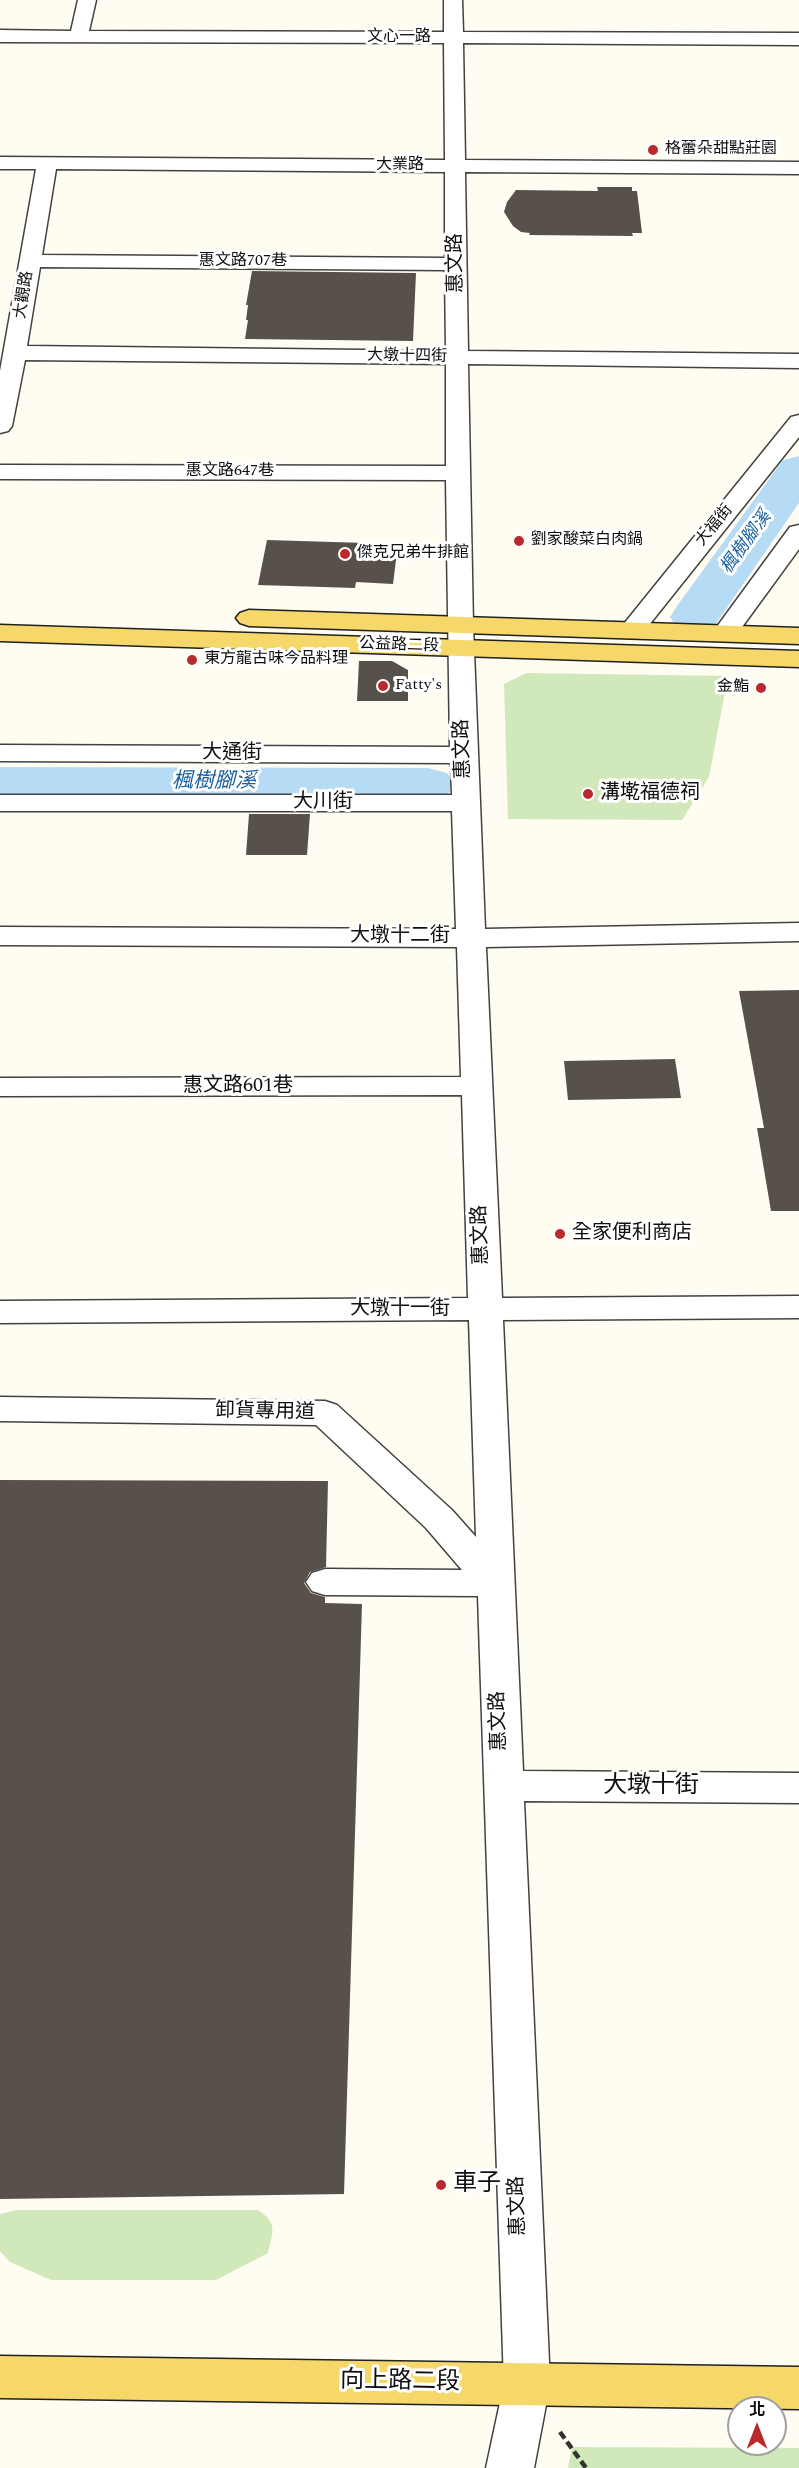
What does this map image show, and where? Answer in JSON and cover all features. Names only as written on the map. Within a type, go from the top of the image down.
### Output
[{"type":"main road","name":"公益路二段","points":[[0,610],[461,637],[799,660]]},
{"type":"main road","name":"公益路二段","points":[[0,633],[461,637],[632,630],[799,636]]},
{"type":"main road","name":"向上路二段","points":[[0,2377],[799,2388]]},
{"type":"street","points":[[79,36],[87,0]]},
{"type":"street","name":"惠文路","points":[[453,0],[464,755],[526,2384],[510,2468]]},
{"type":"street","name":"文心一路","points":[[0,36],[799,39]]},
{"type":"street","name":"大業路","points":[[0,163],[799,168]]},
{"type":"street","name":"大觀路","points":[[0,426],[15,353],[46,163]]},
{"type":"street","name":"惠文路707巷","points":[[31,261],[456,264]]},
{"type":"street","name":"大墩十四街","points":[[15,353],[799,360]]},
{"type":"street","name":"大福街","points":[[632,630],[799,422]]},
{"type":"street","name":"惠文路647巷","points":[[0,472],[459,473]]},
{"type":"street","points":[[725,633],[799,532]]},
{"type":"street","name":"大通街","points":[[0,753],[464,755]]},
{"type":"street","name":"大川街","points":[[0,803],[466,803]]},
{"type":"street","name":"大墩十二街","points":[[0,936],[470,938],[799,932]]},
{"type":"street","name":"惠文路601巷","points":[[0,1088],[476,1086]]},
{"type":"street","name":"大墩十一街","points":[[0,1312],[799,1307]]},
{"type":"street","name":"卸貨專用道","points":[[0,1409],[325,1413],[439,1519],[495,1583]]},
{"type":"street","points":[[325,1582],[495,1583]]},
{"type":"street","name":"大墩十街","points":[[503,1786],[799,1788]]},
{"type":"green space","points":[[526,673],[728,676],[709,777],[682,820],[508,819],[504,684]]},
{"type":"green space","points":[[17,2210],[258,2210],[269,2219],[272,2234],[268,2253],[216,2280],[51,2280],[10,2262],[0,2251],[0,2214]]},
{"type":"green space","points":[[572,2447],[727,2448],[727,2456],[787,2456],[787,2448],[799,2448],[799,2468],[568,2468]]},
{"type":"building","points":[[597,187],[632,187],[632,191],[637,191],[642,233],[632,233],[633,236],[529,235],[530,233],[521,232],[513,226],[504,212],[507,202],[516,190],[598,191]]},
{"type":"building","points":[[252,271],[416,273],[413,341],[245,339],[248,320],[246,320],[248,305],[246,305]]},
{"type":"building","name":"傑克兄弟牛排館","points":[[267,540],[398,544],[393,584],[356,582],[355,588],[258,585]]},
{"type":"building","name":"Fatty's","points":[[359,661],[392,661],[408,670],[408,701],[357,701]]},
{"type":"building","points":[[249,814],[310,814],[307,855],[246,855]]},
{"type":"building","points":[[799,990],[799,1211],[771,1211],[757,1128],[764,1128],[739,991]]},
{"type":"building","points":[[675,1059],[681,1098],[568,1100],[564,1061]]},
{"type":"building","points":[[0,1480],[328,1481],[326,1567],[310,1572],[304,1583],[311,1593],[325,1597],[325,1603],[362,1604],[344,2194],[0,2199]]},
{"type":"waterway","name":"楓樹腳溪","points":[[695,617],[799,470]]},
{"type":"waterway","name":"楓樹腳溪","points":[[0,783],[428,784]]},
{"type":"place","name":"格蕾朵甜點莊園","points":[[653,150]]},
{"type":"place","name":"劉家酸菜白肉鍋","points":[[519,541]]},
{"type":"place","name":"傑克兄弟牛排館","points":[[345,554]]},
{"type":"place","name":"東方龍古味今品料理","points":[[192,660]]},
{"type":"place","name":"Fatty's","points":[[383,686]]},
{"type":"place","name":"金鮨","points":[[761,688]]},
{"type":"place","name":"溝墘福德祠","points":[[588,794]]},
{"type":"place","name":"全家便利商店","points":[[560,1234]]},
{"type":"place","name":"車子","points":[[441,2185]]}]
